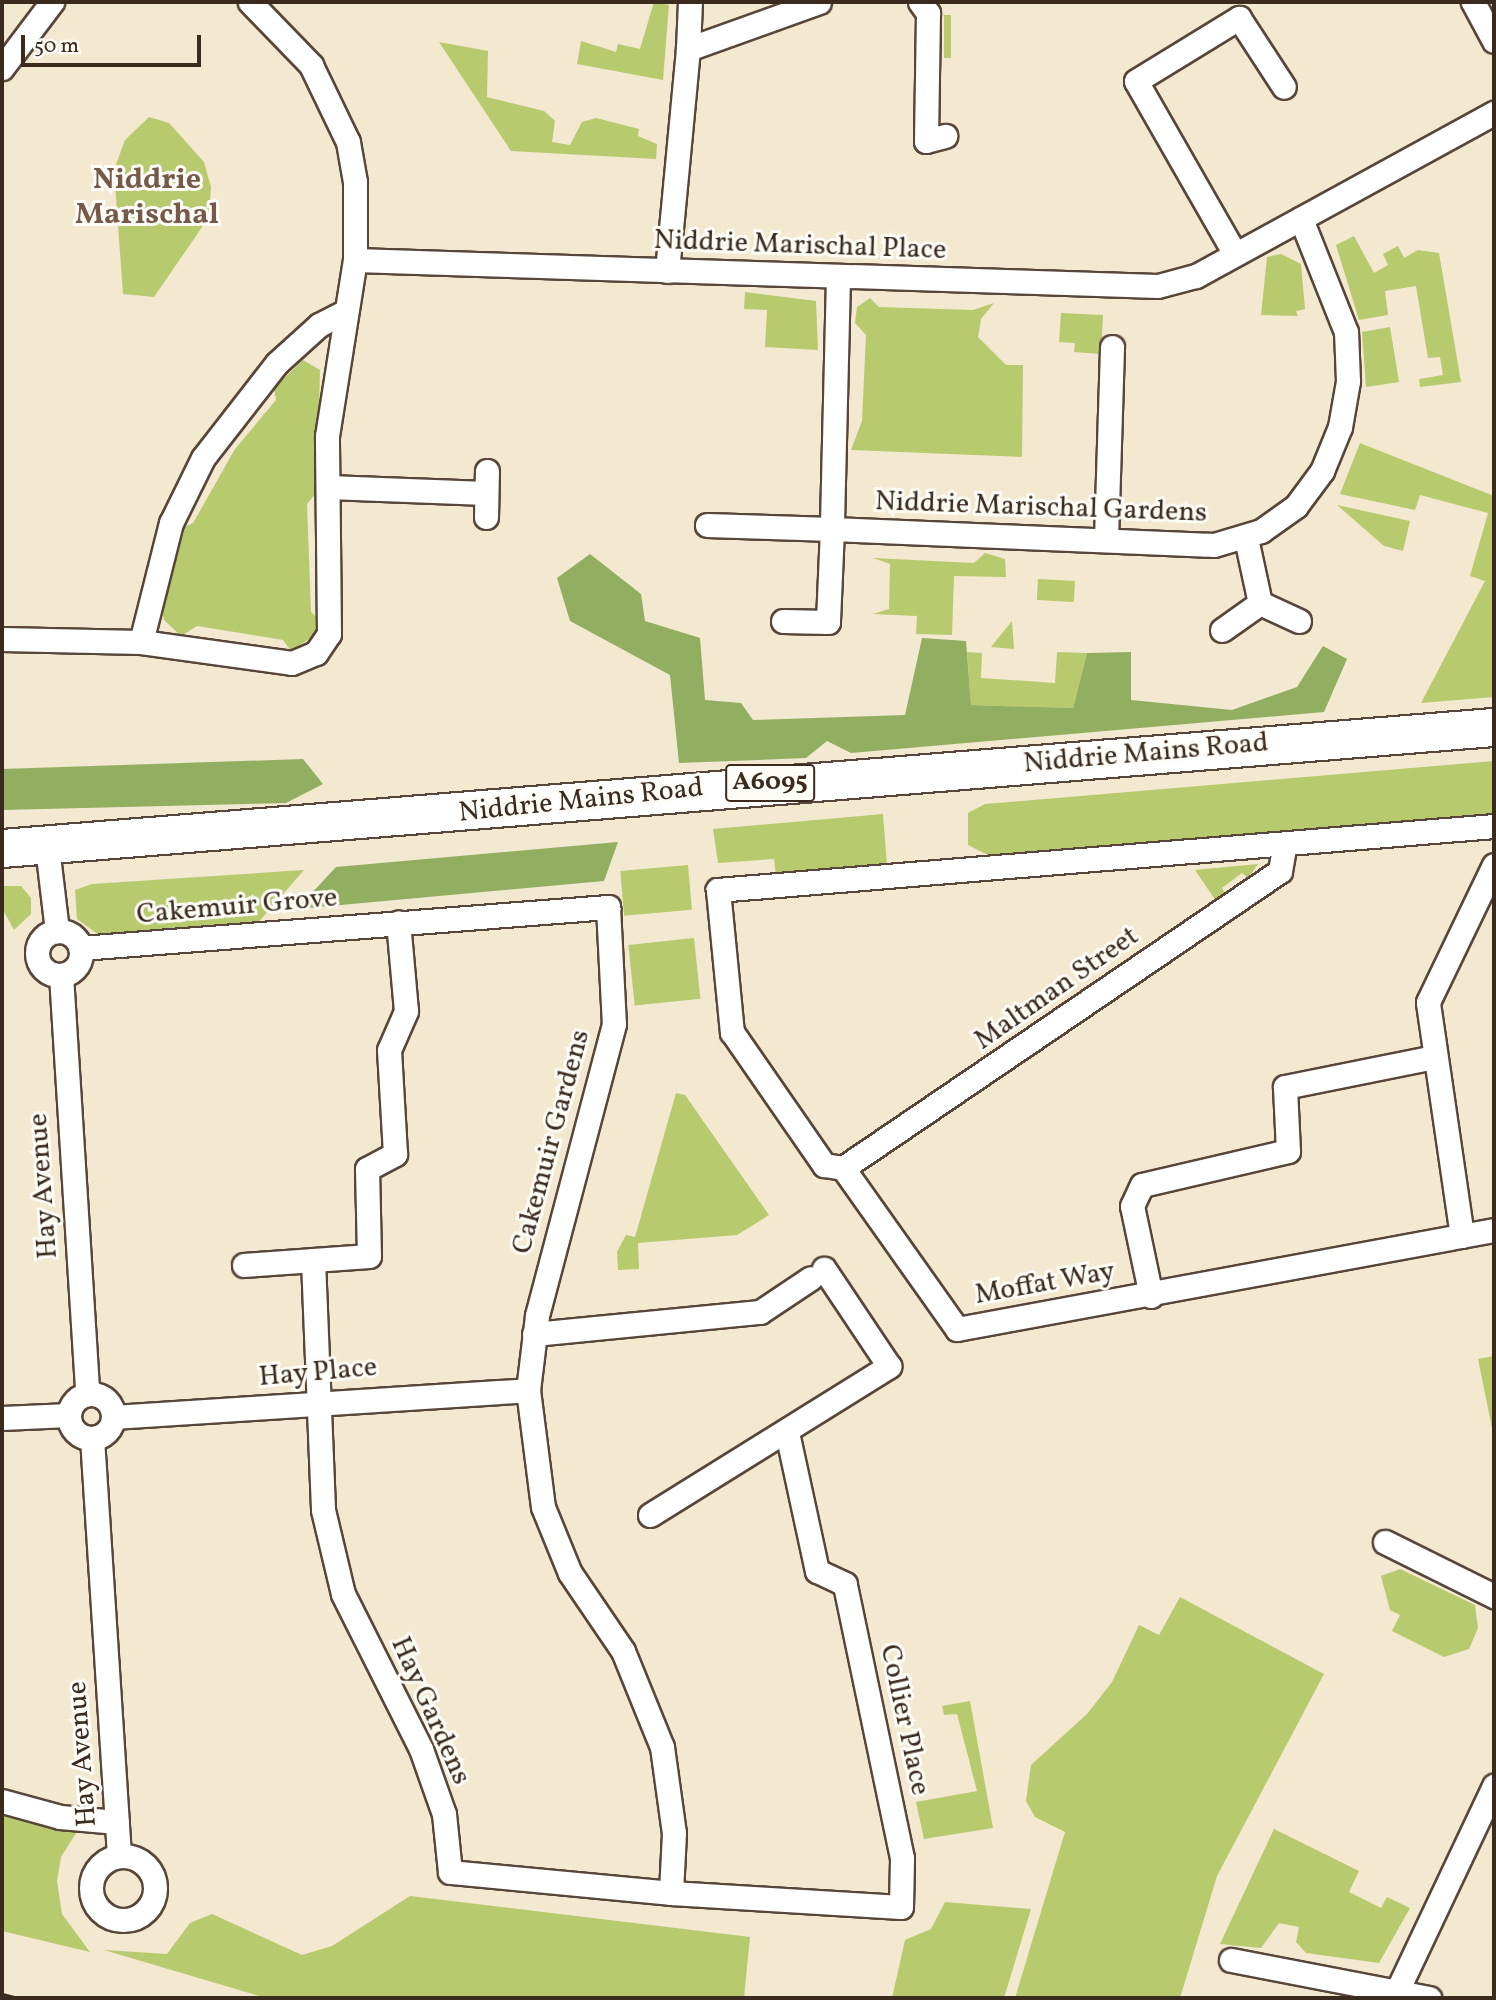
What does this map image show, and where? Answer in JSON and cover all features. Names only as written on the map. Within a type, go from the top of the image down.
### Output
[{"type":"main road","name":"Niddrie Mains Road","points":[[2,848],[47,847],[1494,727]]},
{"type":"street","points":[[2,68],[52,2]]},
{"type":"street","points":[[2,639],[141,642],[280,663],[316,653],[332,623],[328,487],[332,382],[355,260],[348,142],[311,65],[250,2]]},
{"type":"street","points":[[667,271],[690,2]]},
{"type":"street","points":[[688,49],[819,2]]},
{"type":"street","points":[[920,2],[928,13],[926,141],[945,136]]},
{"type":"street","points":[[1473,2],[1494,41]]},
{"type":"street","points":[[1235,254],[1136,81],[1239,18],[1284,88]]},
{"type":"street","name":"Niddrie Marischal Place","points":[[355,260],[1158,286],[1196,276],[1494,113]]},
{"type":"street","name":"Niddrie Marischal Gardens","points":[[708,524],[1106,539],[1199,546],[1246,538],[1278,521],[1311,487],[1344,409],[1346,332],[1301,219]]},
{"type":"street","points":[[783,621],[828,622],[838,277]]},
{"type":"street","points":[[141,642],[171,523],[203,458],[277,363],[318,325],[345,312]]},
{"type":"street","points":[[1106,539],[1111,347]]},
{"type":"street","points":[[328,487],[487,482],[486,517]]},
{"type":"street","name":"Niddrie Marischal Gardens","points":[[1246,538],[1260,603]]},
{"type":"street","points":[[1222,630],[1260,603],[1299,621]]},
{"type":"street","points":[[1285,844],[1494,826]]},
{"type":"street","name":"Moffat Way","points":[[1285,844],[718,890],[732,1032],[824,1165],[842,1168],[957,1329],[1151,1296],[1494,1230]]},
{"type":"street","name":"Maltman Street","points":[[842,1168],[1279,871],[1285,844]]},
{"type":"street","points":[[47,847],[57,931]]},
{"type":"street","points":[[1462,1236],[1428,1002],[1494,865]]},
{"type":"street","name":"Cakemuir Grove","points":[[80,948],[608,908]]},
{"type":"street","name":"Cakemuir Gardens","points":[[528,1390],[534,1334],[614,1024],[608,908]]},
{"type":"street","points":[[244,1265],[369,1256],[367,1169],[395,1154],[389,1050],[406,1011],[398,922]]},
{"type":"street","points":[[57,931],[75,937],[80,948],[77,966],[61,975],[47,972],[37,955],[40,941],[57,931]]},
{"type":"street","name":"Hay Avenue","points":[[61,975],[87,1394]]},
{"type":"street","points":[[1151,1296],[1132,1206],[1142,1185],[1274,1159],[1288,1151],[1285,1087],[1434,1057]]},
{"type":"street","points":[[313,1260],[321,1400]]},
{"type":"street","points":[[534,1334],[760,1312],[817,1273],[888,1366],[787,1432],[650,1515]]},
{"type":"street","points":[[528,1390],[543,1507],[570,1573],[622,1651],[663,1747],[674,1833],[671,1892]]},
{"type":"street","name":"Hay Place","points":[[113,1417],[321,1400],[528,1390]]},
{"type":"street","points":[[87,1394],[106,1399],[113,1417],[109,1429],[92,1438],[75,1432],[69,1415],[74,1401],[87,1394]]},
{"type":"street","name":"Hay Gardens","points":[[321,1400],[323,1510],[343,1594],[421,1749],[444,1814],[450,1872],[769,1900]]},
{"type":"street","points":[[2,1418],[69,1415]]},
{"type":"street","name":"Collier Place","points":[[769,1900],[888,1910],[901,1907],[906,1886],[845,1584],[817,1571],[787,1432]]},
{"type":"street","name":"Hay Avenue","points":[[92,1438],[118,1856]]},
{"type":"street","points":[[1385,1542],[1494,1596]]},
{"type":"street","points":[[1398,1989],[1494,1786]]},
{"type":"street","points":[[2,1801],[60,1817],[117,1822]]},
{"type":"street","points":[[1231,1960],[1398,1989],[1429,1998]]},
{"type":"green space","points":[[654,2],[669,5],[663,80],[577,64],[581,41],[616,52],[618,44],[640,49]]},
{"type":"green space","points":[[944,15],[951,15],[951,58],[944,58]]},
{"type":"green space","points":[[439,42],[488,51],[487,97],[544,111],[555,121],[552,142],[570,145],[582,122],[596,118],[639,129],[638,136],[657,144],[656,159],[511,151]]},
{"type":"green space","points":[[149,117],[169,123],[204,162],[211,187],[209,217],[154,297],[123,294],[114,170],[125,140]]},
{"type":"green space","points":[[1354,236],[1374,273],[1388,265],[1383,254],[1398,246],[1404,258],[1418,250],[1439,253],[1461,382],[1420,387],[1419,379],[1443,375],[1440,357],[1428,358],[1416,286],[1385,291],[1388,315],[1359,320],[1336,245]]},
{"type":"green space","points":[[1281,254],[1301,264],[1305,309],[1296,311],[1298,316],[1261,315],[1267,257]]},
{"type":"green space","points":[[745,292],[816,301],[818,350],[765,347],[767,310],[744,309]]},
{"type":"green space","points":[[870,298],[879,307],[973,310],[994,303],[981,319],[978,337],[1006,365],[1023,365],[1022,457],[851,450],[862,421],[866,335],[855,323],[857,307]]},
{"type":"green space","points":[[1061,313],[1103,315],[1101,354],[1074,352],[1075,343],[1059,342]]},
{"type":"green space","points":[[1390,327],[1399,382],[1366,387],[1362,332]]},
{"type":"green space","points":[[303,360],[320,370],[317,492],[307,504],[311,612],[321,621],[318,633],[291,651],[283,640],[197,626],[181,636],[164,620],[161,606],[180,529],[193,523],[235,449],[276,400],[274,388]]},
{"type":"green space","points":[[1360,443],[1494,496],[1494,697],[1421,703],[1485,581],[1470,576],[1488,513],[1420,495],[1415,510],[1340,494]]},
{"type":"green space","points":[[1337,505],[1410,521],[1403,551],[1384,546]]},
{"type":"green space","points":[[985,553],[1005,559],[1006,577],[954,576],[952,635],[916,634],[917,616],[873,614],[889,609],[890,564],[873,558],[974,563]]},
{"type":"green space","points":[[590,554],[641,594],[645,621],[700,638],[705,700],[741,703],[753,720],[905,715],[922,638],[966,641],[971,705],[1073,708],[1087,653],[1131,652],[1131,700],[1232,710],[1297,687],[1323,646],[1347,659],[1324,712],[851,753],[827,741],[806,758],[679,763],[670,675],[570,621],[557,578]]},
{"type":"green space","points":[[1038,579],[1075,581],[1074,602],[1037,600]]},
{"type":"green space","points":[[1012,621],[1014,649],[991,647]]},
{"type":"green space","points":[[967,652],[982,653],[981,678],[1055,683],[1057,652],[1087,653],[1073,708],[971,705]]},
{"type":"green space","points":[[303,759],[323,784],[286,803],[2,810],[2,769]]},
{"type":"green space","points":[[1494,761],[1494,816],[990,856],[968,845],[968,813],[985,804]]},
{"type":"green space","points":[[883,814],[887,866],[776,877],[774,859],[718,863],[713,829]]},
{"type":"green space","points":[[618,842],[604,881],[297,909],[336,867]]},
{"type":"green space","points":[[1258,864],[1248,878],[1242,873],[1222,888],[1226,895],[1216,901],[1195,870]]},
{"type":"green space","points":[[688,865],[692,910],[624,916],[620,871]]},
{"type":"green space","points":[[304,870],[256,925],[99,935],[77,919],[75,890],[92,884]]},
{"type":"green space","points":[[2,886],[21,886],[31,898],[31,914],[14,930],[2,908]]},
{"type":"green space","points":[[694,938],[700,999],[635,1006],[628,945]]},
{"type":"green space","points":[[676,1093],[685,1095],[769,1215],[737,1235],[638,1243],[639,1269],[618,1270],[617,1252],[626,1235],[635,1237]]},
{"type":"green space","points":[[1494,1356],[1494,1438],[1478,1359]]},
{"type":"green space","points":[[1400,1569],[1475,1605],[1478,1628],[1469,1649],[1444,1657],[1392,1631],[1400,1615],[1390,1610],[1381,1576]]},
{"type":"green space","points":[[1180,1597],[1324,1674],[1217,1876],[1180,1998],[1015,1998],[1065,1832],[1035,1817],[1026,1801],[1031,1765],[1087,1714],[1112,1682],[1139,1625],[1159,1635]]},
{"type":"green space","points":[[970,1701],[993,1828],[924,1839],[916,1802],[977,1791],[957,1714],[944,1715],[942,1706]]},
{"type":"green space","points":[[2,1811],[78,1830],[61,1857],[57,1881],[62,1914],[90,1952],[2,1931]]},
{"type":"green space","points":[[1274,1829],[1359,1871],[1349,1892],[1381,1908],[1387,1897],[1410,1908],[1379,1963],[1306,1953],[1296,1942],[1299,1927],[1279,1923],[1261,1948],[1220,1944]]},
{"type":"green space","points":[[410,1896],[750,1937],[744,1998],[266,1998],[104,1950],[167,1954],[190,1923],[212,1914],[302,1955],[332,1946]]},
{"type":"green space","points":[[945,1902],[1031,1909],[1004,1998],[892,1998],[905,1940],[931,1929]]},
{"type":"railway","points":[[2,1995],[14,1998]]},
{"type":"district","name":"Niddrie Marischal","points":[[147,197]]}]
